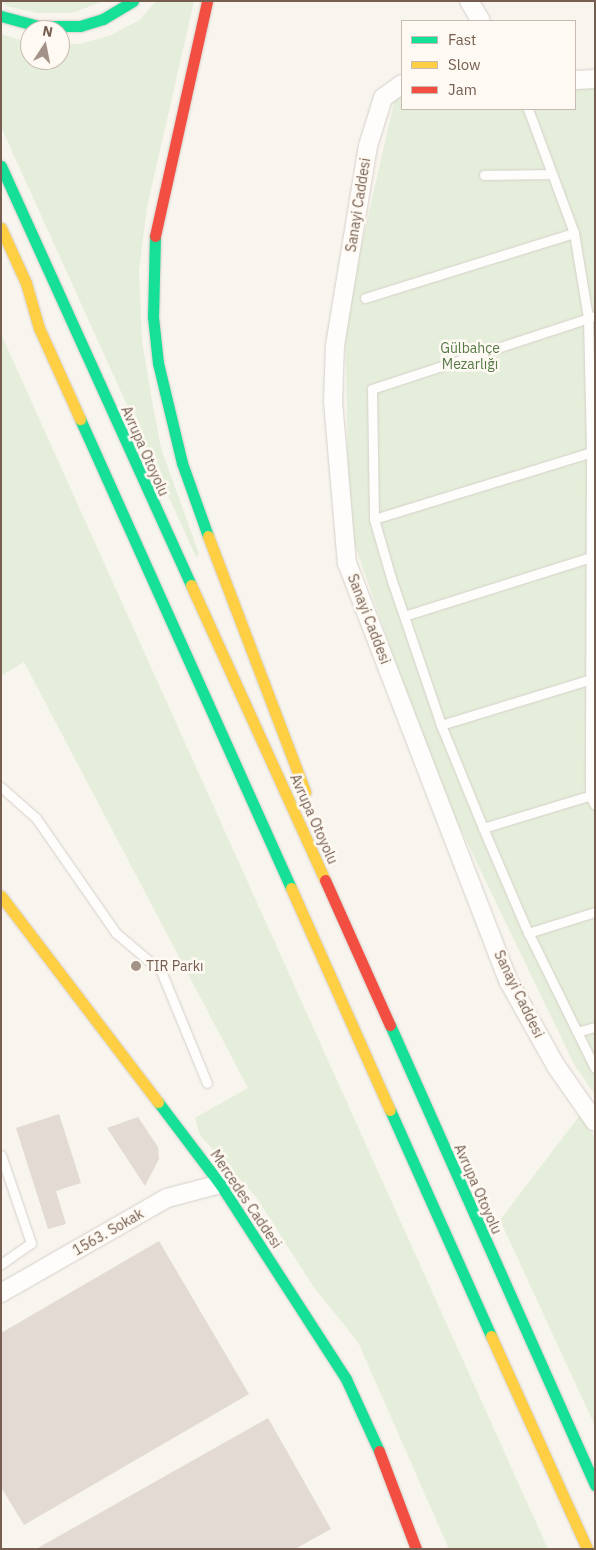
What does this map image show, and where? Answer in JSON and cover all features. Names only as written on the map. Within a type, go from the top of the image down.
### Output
[{"type":"main road","points":[[1,16],[38,26],[80,26],[102,19],[133,1]]},
{"type":"main road","points":[[207,1],[170,158],[155,238],[153,317],[158,363],[182,463],[269,706],[311,806]]},
{"type":"main road","name":"Avrupa Otoyolu","points":[[1,166],[357,952],[595,1486]]},
{"type":"main road","points":[[1,228],[26,283],[39,328]]},
{"type":"main road","points":[[5,268],[39,328],[587,1549]]},
{"type":"main road","points":[[341,884],[357,952]]},
{"type":"main road","name":"Mercedes Caddesi","points":[[1,896],[220,1184],[346,1379],[390,1476],[416,1549]]},
{"type":"street","points":[[469,1],[480,20]]},
{"type":"street","points":[[576,80],[595,79]]},
{"type":"street","name":"Sanayi Caddesi","points":[[401,85],[383,98],[368,146],[335,345],[333,401],[347,563],[509,982],[556,1066],[595,1122]]},
{"type":"street","name":"1563. Sokak","points":[[1,1294],[167,1198],[220,1184]]},
{"type":"lane","points":[[528,110],[574,233],[591,317],[593,795],[595,805]]},
{"type":"lane","points":[[484,175],[551,174]]},
{"type":"lane","points":[[365,298],[574,233]]},
{"type":"lane","points":[[591,317],[372,389],[374,519],[404,616],[441,725],[483,828],[528,933],[595,1068]]},
{"type":"lane","points":[[374,519],[593,451]]},
{"type":"lane","points":[[404,616],[592,556]]},
{"type":"lane","points":[[441,725],[593,678]]},
{"type":"lane","points":[[1,786],[36,818],[116,933],[161,972],[207,1084]]},
{"type":"lane","points":[[483,828],[593,795]]},
{"type":"lane","points":[[528,933],[595,912]]},
{"type":"lane","points":[[577,1032],[595,1027]]},
{"type":"lane","points":[[1,1155],[32,1243],[1,1264]]},
{"type":"green space","points":[[1,1],[104,1],[72,13],[37,13],[7,6]]},
{"type":"green space","points":[[156,1],[194,1],[147,207],[139,271],[142,341],[161,448],[199,554],[196,557],[1,127],[1,34],[20,40],[20,70],[70,70],[70,44],[80,44],[109,36],[140,20]]},
{"type":"green space","name":"Gülbahçe Mezarlığı","points":[[595,80],[595,1095],[575,1066],[434,774],[349,528],[345,318],[395,98],[401,97],[401,110],[576,110],[576,82]]},
{"type":"green space","points":[[1,334],[548,1549],[449,1549],[358,1342],[313,1286],[256,1197],[200,1135],[195,1118],[248,1088],[24,662],[1,676]]},
{"type":"green space","points":[[580,1115],[595,1137],[595,1426],[500,1220]]},
{"type":"building","points":[[59,1114],[81,1183],[56,1191],[66,1224],[48,1229],[16,1128]]},
{"type":"building","points":[[138,1117],[158,1147],[159,1159],[145,1186],[107,1128]]},
{"type":"building","points":[[159,1241],[249,1394],[24,1525],[1,1487],[1,1333]]},
{"type":"building","points":[[268,1418],[331,1529],[295,1549],[36,1549]]},
{"type":"traffic: fast","points":[[1,16],[39,26],[80,26],[103,19],[133,1]]},
{"type":"traffic: fast","points":[[1,166],[191,585]]},
{"type":"traffic: fast","points":[[155,236],[153,317],[158,363],[182,463],[208,536]]},
{"type":"traffic: fast","points":[[80,419],[291,888]]},
{"type":"traffic: fast","points":[[390,1025],[595,1485]]},
{"type":"traffic: fast","points":[[158,1102],[220,1184],[346,1379],[379,1451]]},
{"type":"traffic: fast","points":[[390,1110],[491,1336]]},
{"type":"traffic: slow","points":[[1,228],[26,283],[39,328],[80,419]]},
{"type":"traffic: slow","points":[[208,536],[305,792]]},
{"type":"traffic: slow","points":[[191,585],[325,880]]},
{"type":"traffic: slow","points":[[291,888],[390,1110]]},
{"type":"traffic: slow","points":[[1,896],[158,1102]]},
{"type":"traffic: slow","points":[[491,1336],[587,1549]]},
{"type":"traffic: jam","points":[[155,236],[207,1]]},
{"type":"traffic: jam","points":[[325,880],[390,1025]]},
{"type":"traffic: jam","points":[[379,1451],[416,1549]]},
{"type":"place","name":"TIR Parkı","points":[[136,966]]}]
